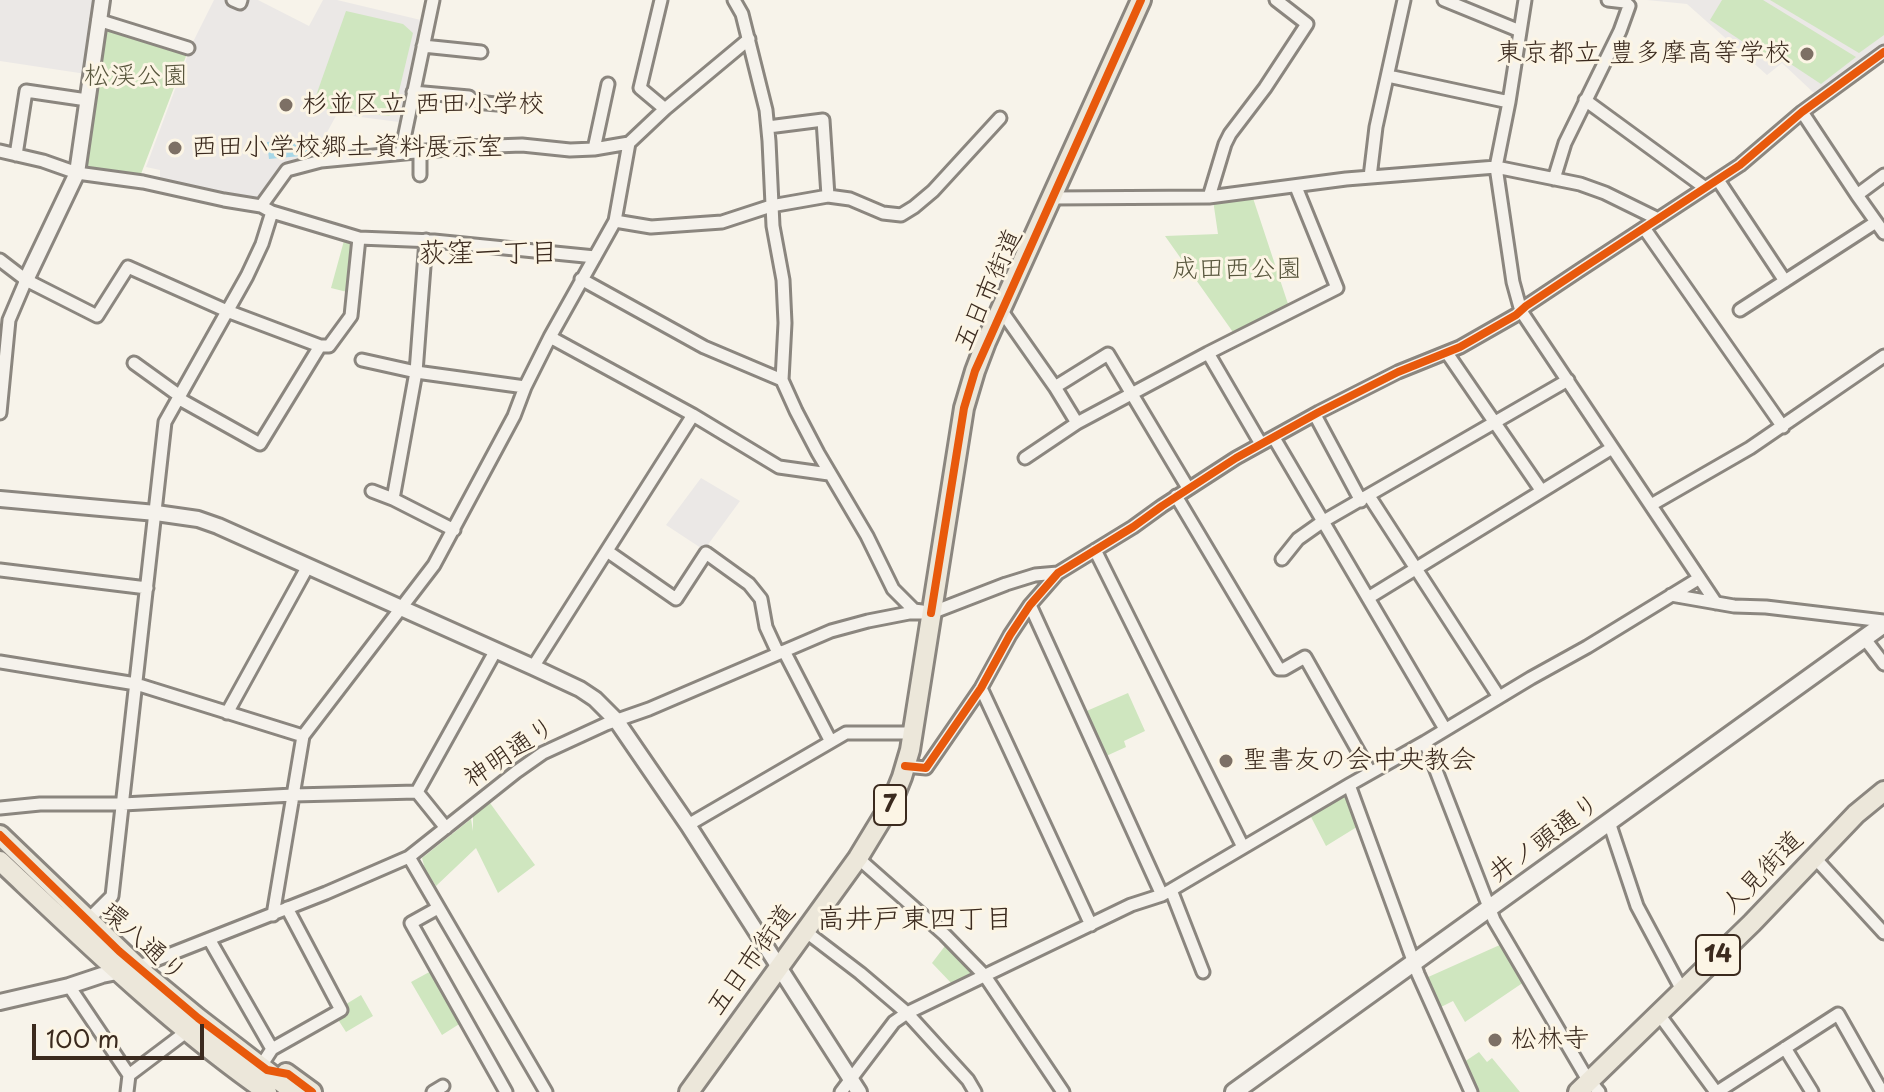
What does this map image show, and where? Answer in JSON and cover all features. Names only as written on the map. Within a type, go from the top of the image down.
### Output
[{"type":"main road","name":"五日市街道","points":[[689,1092],[858,858],[892,802],[913,733],[964,408],[975,371],[1141,0]]},
{"type":"main road","name":"井ノ頭通り","points":[[1235,1092],[1884,623]]},
{"type":"main road","name":"人見街道","points":[[1589,1088],[1658,1013],[1752,923],[1856,814],[1884,791]]},
{"type":"main road","name":"環八通り","points":[[0,835],[136,966],[198,1018],[263,1081]]},
{"type":"main road","name":"環八通り","points":[[3,869],[186,1032],[263,1081],[294,1092]]},
{"type":"main road","points":[[263,1081],[288,1074],[312,1092]]},
{"type":"street","points":[[0,413],[1,376],[9,320],[77,173],[102,0]]},
{"type":"street","points":[[233,0],[240,3],[241,0]]},
{"type":"street","points":[[401,153],[433,0]]},
{"type":"street","points":[[661,0],[640,88],[665,109]]},
{"type":"street","points":[[734,0],[742,14],[766,110],[771,206],[783,280],[785,323],[782,380],[829,474],[867,536],[893,589],[914,610],[931,613]]},
{"type":"street","points":[[1209,197],[1230,134],[1307,24],[1276,0]]},
{"type":"street","points":[[1370,177],[1376,127],[1404,0]]},
{"type":"street","points":[[1444,0],[1520,31]]},
{"type":"street","points":[[1525,0],[1496,167],[1513,282],[1521,311],[1716,603]]},
{"type":"street","points":[[1554,179],[1565,143],[1620,31],[1629,6],[1625,2],[1608,0]]},
{"type":"street","points":[[98,20],[188,48]]},
{"type":"street","points":[[261,206],[287,170],[321,161],[468,147],[522,145],[570,150],[629,143],[749,39]]},
{"type":"street","points":[[423,46],[481,52]]},
{"type":"street","points":[[905,766],[926,768],[981,688],[1030,605],[1058,573],[1261,444],[1398,372],[1447,353],[1521,311],[1751,158],[1802,112],[1884,52]]},
{"type":"street","points":[[1388,76],[1509,102]]},
{"type":"street","points":[[594,149],[608,84]]},
{"type":"street","points":[[16,155],[26,91],[87,100]]},
{"type":"street","points":[[413,92],[469,97],[474,102],[497,104]]},
{"type":"street","points":[[1585,100],[1704,187]]},
{"type":"street","points":[[1802,112],[1884,233]]},
{"type":"street","points":[[615,221],[651,227],[722,222],[771,206],[828,196],[850,199],[883,213],[901,215],[933,191],[1000,118]]},
{"type":"street","points":[[768,127],[823,120],[828,196]]},
{"type":"street","points":[[273,915],[303,736],[434,565],[454,530],[514,416],[550,337],[615,221],[629,143]]},
{"type":"street","points":[[0,151],[77,173],[143,182],[261,206],[359,238],[426,240],[595,257]]},
{"type":"street","points":[[420,151],[420,175]]},
{"type":"street","points":[[1051,198],[1209,197],[1330,180],[1496,167],[1580,184],[1658,219]]},
{"type":"street","points":[[1857,195],[1884,175]]},
{"type":"street","points":[[1718,180],[1785,281]]},
{"type":"street","points":[[1025,458],[1077,423],[1337,288],[1296,187]]},
{"type":"street","points":[[88,920],[112,896],[165,422],[262,244],[272,212]]},
{"type":"street","points":[[1740,310],[1876,222]]},
{"type":"street","points":[[1644,228],[1783,427]]},
{"type":"street","points":[[0,260],[26,280],[97,316],[128,267],[227,311],[320,346],[329,346],[351,316],[359,238]]},
{"type":"street","points":[[393,499],[416,372],[426,240]]},
{"type":"street","points":[[581,279],[704,347],[782,380]]},
{"type":"street","points":[[1001,310],[1077,423]]},
{"type":"street","points":[[550,337],[693,415],[779,467],[829,474]]},
{"type":"street","points":[[134,363],[183,401],[260,444],[320,346]]},
{"type":"street","points":[[1208,353],[1261,444]]},
{"type":"street","points":[[1447,353],[1541,490]]},
{"type":"street","points":[[1055,387],[1108,354],[1188,488]]},
{"type":"street","points":[[1651,505],[1783,427],[1884,356]]},
{"type":"street","points":[[362,360],[416,372],[525,387]]},
{"type":"street","points":[[1282,559],[1298,539],[1322,522],[1568,380]]},
{"type":"street","points":[[533,667],[693,415]]},
{"type":"street","points":[[1315,415],[1365,498],[1499,697]]},
{"type":"street","points":[[1274,438],[1445,729]]},
{"type":"street","points":[[1368,598],[1612,448]]},
{"type":"street","points":[[372,491],[454,530]]},
{"type":"street","points":[[1176,496],[1279,669],[1305,657],[1370,772]]},
{"type":"street","points":[[0,499],[198,519],[496,650],[595,699],[616,720],[688,825],[859,1092]]},
{"type":"street","points":[[1095,550],[1243,847]]},
{"type":"street","points":[[607,551],[676,599],[706,553],[749,584],[761,599],[766,627],[830,740]]},
{"type":"street","points":[[227,713],[308,566]]},
{"type":"street","points":[[0,570],[147,588]]},
{"type":"street","name":"神明通り","points":[[0,1002],[148,963],[273,915],[409,857],[543,753],[831,631],[909,613],[931,613],[1006,584],[1035,575],[1058,573]]},
{"type":"street","points":[[841,1092],[894,1022],[907,1013],[1131,905],[1167,893],[1698,579]]},
{"type":"street","points":[[1671,595],[1884,623]]},
{"type":"street","points":[[1030,605],[1203,972]]},
{"type":"street","points":[[1865,639],[1884,664]]},
{"type":"street","points":[[417,792],[496,650]]},
{"type":"street","points":[[0,662],[136,684],[303,736]]},
{"type":"street","points":[[981,688],[1091,925]]},
{"type":"street","points":[[688,825],[846,733],[913,733]]},
{"type":"street","points":[[1425,742],[1494,920],[1589,1088]]},
{"type":"street","points":[[1349,785],[1414,963],[1471,1092]]},
{"type":"street","points":[[0,808],[40,804],[123,804],[417,792]]},
{"type":"street","points":[[417,792],[446,828]]},
{"type":"street","points":[[1609,822],[1637,906],[1682,990]]},
{"type":"street","points":[[409,857],[546,1092]]},
{"type":"street","points":[[858,858],[945,935],[985,976],[1063,1092]]},
{"type":"street","points":[[1815,858],[1884,933]]},
{"type":"street","points":[[263,1081],[272,1049],[341,1010],[287,908]]},
{"type":"street","points":[[438,908],[411,923],[506,1092]]},
{"type":"street","points":[[805,931],[907,1013],[968,1080],[975,1092]]},
{"type":"street","points":[[209,939],[272,1049]]},
{"type":"street","points":[[69,986],[129,1075],[127,1092]]},
{"type":"street","points":[[1658,1013],[1716,1092],[1838,1014],[1882,1092]]},
{"type":"street","points":[[129,1075],[186,1032]]},
{"type":"street","points":[[1785,1048],[1812,1092]]},
{"type":"shaded area","points":[[0,0],[97,0],[86,74],[0,61]]},
{"type":"shaded area","name":"杉並区立 西田小学校","points":[[214,0],[226,0],[243,8],[247,0],[258,0],[309,26],[323,0],[337,0],[425,21],[399,122],[337,114],[313,158],[288,167],[261,202],[160,179],[160,170],[146,167],[192,44]]},
{"type":"shaded area","name":"東京都立 豊多摩高等学校","points":[[1647,0],[1884,0],[1884,45],[1816,95],[1782,63],[1767,75],[1687,4]]},
{"type":"shaded area","points":[[701,478],[740,501],[704,550],[666,525]]},
{"type":"green space","points":[[1722,0],[1763,0],[1856,57],[1821,84],[1777,55],[1772,61],[1710,20]]},
{"type":"green space","points":[[1770,0],[1884,0],[1884,35],[1859,53]]},
{"type":"green space","points":[[346,11],[403,24],[413,33],[394,112],[389,116],[312,107]]},
{"type":"green space","name":"松渓公園","points":[[102,25],[188,51],[141,174],[85,168]]},
{"type":"green space","name":"成田西公園","points":[[1252,195],[1289,307],[1235,335],[1165,236],[1218,234],[1213,200]]},
{"type":"green space","points":[[345,237],[357,239],[351,293],[331,288]]},
{"type":"green space","points":[[1128,693],[1145,731],[1124,741],[1126,747],[1104,757],[1082,713]]},
{"type":"green space","points":[[1347,794],[1360,825],[1326,846],[1310,815]]},
{"type":"green space","points":[[490,803],[535,865],[498,893],[476,848],[436,886],[422,858],[471,819],[473,831],[473,816]]},
{"type":"green space","points":[[948,942],[977,974],[953,985],[932,963]]},
{"type":"green space","points":[[1502,944],[1524,982],[1465,1022],[1453,1001],[1439,1008],[1426,978]]},
{"type":"green space","points":[[433,970],[464,1021],[442,1035],[411,982]]},
{"type":"green space","points":[[361,995],[373,1016],[346,1032],[337,1018],[347,1012],[343,1006]]},
{"type":"green space","points":[[1479,1052],[1487,1062],[1492,1058],[1520,1092],[1476,1092],[1464,1062]]},
{"type":"water","points":[[309,138],[311,155],[269,159],[267,142]]},
{"type":"cycle path","points":[[931,613],[964,408],[975,371],[1141,0]]},
{"type":"cycle path","points":[[905,766],[926,768],[981,688],[1030,605],[1058,573],[1236,458],[1319,412],[1398,372],[1460,347],[1516,315],[1740,165],[1802,112],[1884,52]]},
{"type":"cycle path","points":[[0,835],[119,951],[198,1018],[267,1070],[288,1074],[312,1092]]},
{"type":"place","name":"東京都立 豊多摩高等学校","points":[[1807,54]]},
{"type":"place","name":"杉並区立 西田小学校","points":[[286,105]]},
{"type":"place","name":"西田小学校郷土資料展示室","points":[[175,148]]},
{"type":"place","name":"聖書友の会中央教会","points":[[1226,761]]},
{"type":"place","name":"松林寺","points":[[1495,1040]]},
{"type":"district","name":"荻窪一丁目","points":[[488,254]]},
{"type":"district","name":"高井戸東四丁目","points":[[915,920]]}]
